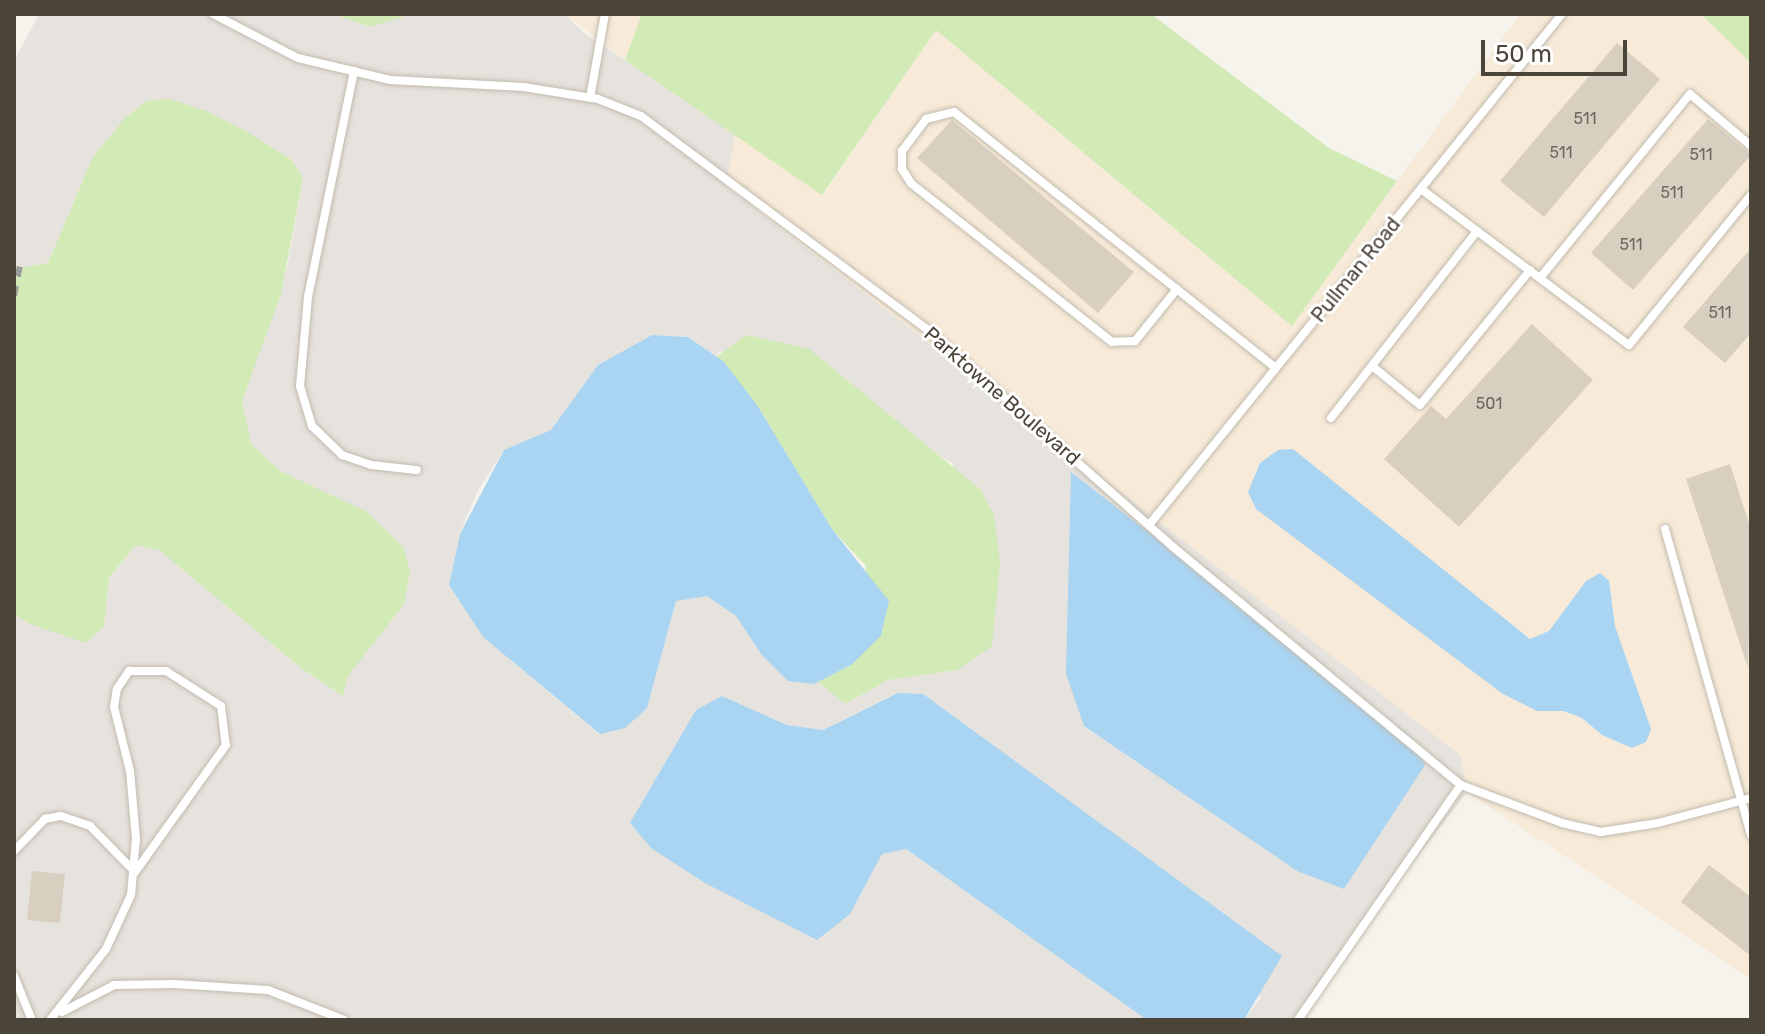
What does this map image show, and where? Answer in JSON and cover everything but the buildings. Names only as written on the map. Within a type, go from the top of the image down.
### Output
[{"type":"lane","name":"Parktowne Boulevard","points":[[213,14],[298,58],[390,80],[524,87],[590,98],[641,116],[784,218],[929,331],[1149,525],[1461,785],[1562,823],[1601,832],[1658,823],[1751,798]]},
{"type":"lane","points":[[590,98],[605,14]]},
{"type":"lane","name":"Pullman Road","points":[[1149,525],[1562,14]]},
{"type":"lane","points":[[354,71],[308,297],[300,386],[312,426],[342,455],[371,465],[417,470]]},
{"type":"lane","points":[[1540,278],[1690,94],[1751,146]]},
{"type":"lane","points":[[1177,289],[1135,341],[1112,342],[911,183],[902,169],[902,151],[926,119],[954,112],[1177,289],[1276,368]]},
{"type":"lane","points":[[1421,189],[1629,345],[1751,195]]},
{"type":"lane","points":[[1331,418],[1477,231]]},
{"type":"lane","points":[[1372,366],[1420,405],[1530,270]]},
{"type":"lane","points":[[1665,529],[1751,835]]},
{"type":"lane","points":[[52,1020],[106,949],[131,895],[135,872],[130,771],[115,698],[129,671],[166,671],[221,706],[226,745],[135,872]]},
{"type":"lane","points":[[1298,1020],[1461,785]]},
{"type":"lane","points":[[14,851],[45,819],[61,816],[90,826],[135,872]]},
{"type":"lane","points":[[14,976],[32,1020]]},
{"type":"lane","points":[[52,1020],[70,1005],[114,985],[174,984],[268,990],[344,1020]]},
{"type":"shaded area","points":[[39,14],[333,14],[370,27],[410,14],[565,14],[583,32],[735,134],[726,186],[1461,756],[1467,792],[1292,1020],[1244,1020],[1261,997],[923,694],[897,693],[823,730],[787,725],[722,696],[850,914],[882,854],[906,849],[1147,1020],[14,1020],[14,614],[30,624],[104,625],[109,579],[136,545],[159,550],[301,668],[343,696],[348,676],[403,604],[319,492],[280,471],[251,444],[242,401],[287,268],[303,179],[292,160],[209,112],[93,157],[48,263],[14,269],[14,61]],"holes":[[[652,335],[688,337],[716,357],[720,351],[953,463],[957,670],[888,680],[845,704],[818,682],[761,654],[736,616],[707,595],[676,601],[647,708],[599,734],[483,637],[449,585],[460,533],[477,492],[504,450],[551,430],[598,365]],[[1071,473],[1410,736],[1297,871],[1084,726]]]},
{"type":"shaded area","points":[[565,14],[642,14],[625,60]]},
{"type":"shaded area","points":[[1520,14],[1701,14],[1751,63],[1751,979],[1467,792],[1460,756],[726,185],[735,134],[823,195],[936,30],[1292,325]],"holes":[[[1452,578],[1531,639],[1549,631],[1586,581],[1609,581],[1615,626],[1651,729],[1602,735],[1582,718],[1563,711],[1537,711]]]},
{"type":"green space","points":[[333,14],[412,14],[370,27]]},
{"type":"green space","points":[[642,14],[1151,14],[1329,148],[1397,181],[1292,326],[936,30],[822,195],[625,60]]},
{"type":"green space","points":[[1701,14],[1751,14],[1751,63]]},
{"type":"green space","points":[[169,99],[209,112],[249,133],[292,160],[303,178],[281,294],[242,401],[251,444],[280,471],[367,512],[403,547],[410,571],[404,604],[348,676],[343,696],[301,668],[159,550],[136,545],[109,578],[104,626],[86,643],[30,624],[14,614],[14,269],[48,263],[93,157],[125,118],[147,101]]},
{"type":"green space","points":[[746,335],[809,349],[980,489],[994,514],[1000,563],[992,646],[957,670],[888,680],[845,704],[818,682],[851,665],[866,566],[832,529],[757,405],[716,357]]},
{"type":"water","points":[[652,335],[688,337],[724,362],[757,405],[832,529],[889,601],[881,636],[851,665],[814,684],[788,681],[761,654],[736,616],[707,596],[676,601],[647,708],[625,728],[600,734],[483,637],[449,585],[460,534],[504,450],[551,430],[598,365]]},
{"type":"water","points":[[1293,449],[1530,639],[1549,631],[1586,581],[1600,573],[1609,581],[1615,626],[1651,729],[1646,742],[1632,748],[1602,735],[1582,718],[1563,711],[1537,711],[1503,694],[1256,509],[1248,492],[1260,463],[1278,450]]},
{"type":"water","points":[[1071,472],[1410,736],[1425,765],[1344,889],[1297,871],[1084,726],[1066,674]]},
{"type":"water","points":[[898,693],[923,694],[1282,956],[1244,1020],[1147,1020],[906,849],[882,854],[850,914],[817,940],[705,883],[651,848],[630,823],[696,710],[722,696],[787,725],[823,730]]},
{"type":"railway","points":[[14,296],[21,259]]}]
